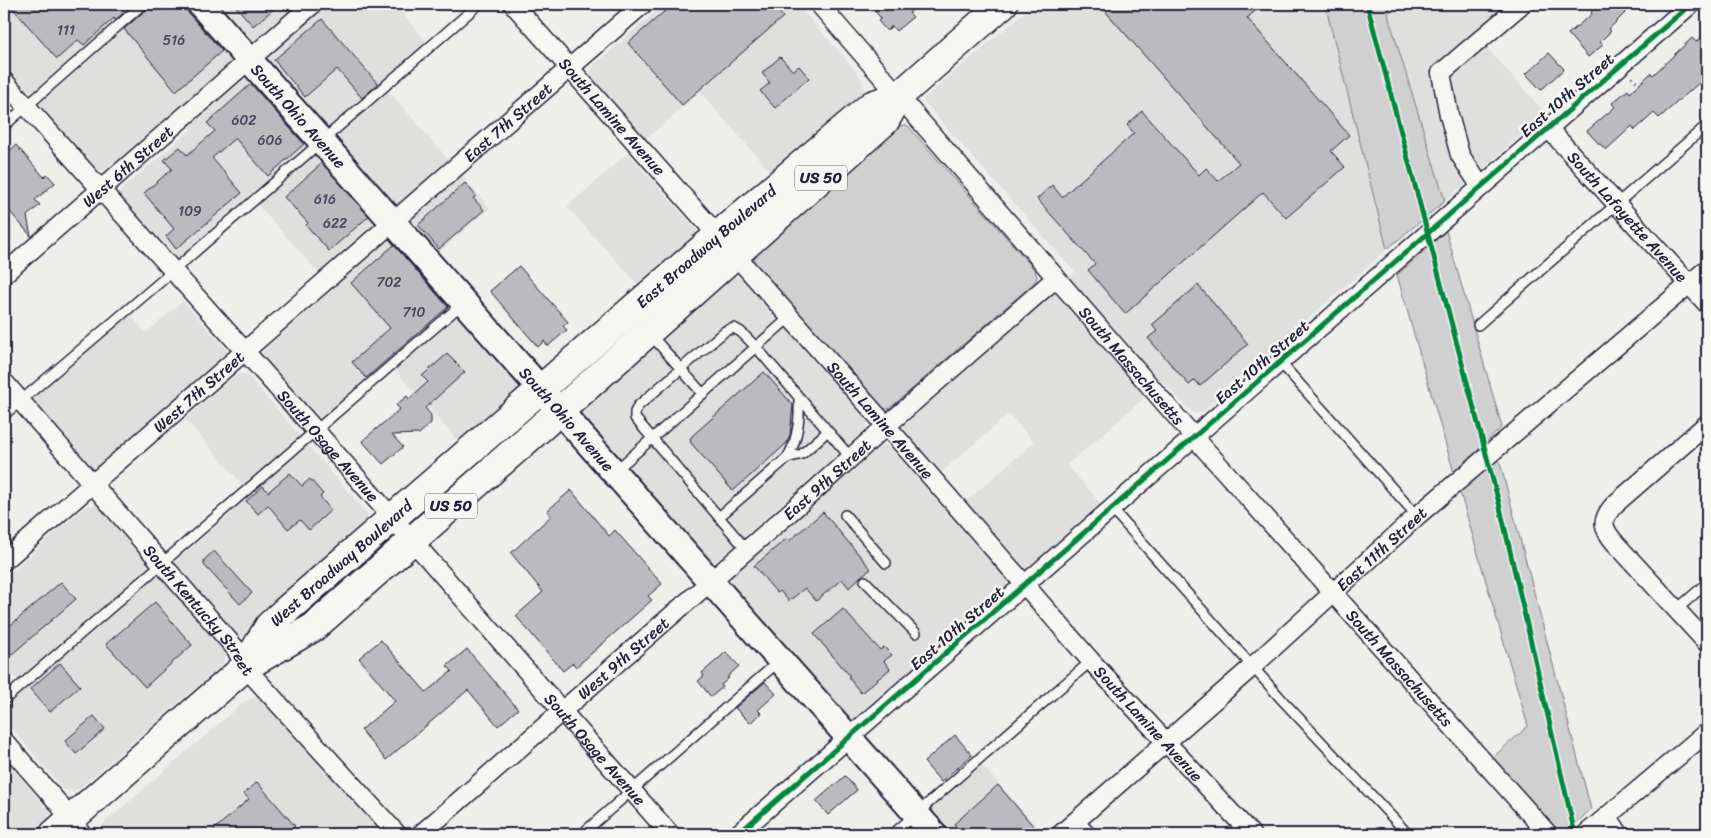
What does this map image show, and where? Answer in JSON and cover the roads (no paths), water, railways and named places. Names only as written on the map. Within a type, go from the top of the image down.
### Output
[{"type":"highway","name":"East Broadway Boulevard","points":[[541,389],[885,121],[899,96],[1003,4]]},
{"type":"highway","name":"East Broadway Boulevard","points":[[560,411],[649,332],[726,245]]},
{"type":"highway","name":"West Broadway Boulevard","points":[[245,667],[269,626],[541,389]]},
{"type":"highway","name":"West Broadway Boulevard","points":[[69,830],[245,667],[314,626],[560,411]]},
{"type":"main road","name":"South Ohio Avenue","points":[[200,4],[934,834]]},
{"type":"street","name":"West 6th Street","points":[[4,274],[313,4]]},
{"type":"street","name":"South Lamine Avenue","points":[[513,4],[1091,661],[1246,832]]},
{"type":"street","name":"East 7th Street","points":[[393,221],[643,4]]},
{"type":"street","name":"South Massachusetts","points":[[819,4],[1194,437],[1548,834]]},
{"type":"street","points":[[1481,187],[1460,155],[1440,73],[1522,4]]},
{"type":"street","name":"East 10th Street","points":[[738,834],[1690,4]]},
{"type":"street","name":"South Osage Avenue","points":[[4,81],[316,431],[670,834]]},
{"type":"street","name":"South Lafayette Avenue","points":[[1548,128],[1707,304]]},
{"type":"street","name":"West 7th Street","points":[[4,561],[393,221]]},
{"type":"street","name":"East 11th Street","points":[[1061,834],[1252,667],[1486,455],[1707,269]]},
{"type":"street","name":"East 9th Street","points":[[710,581],[1056,278]]},
{"type":"street","name":"South Kentucky Street","points":[[4,382],[236,649],[245,667],[397,834]]},
{"type":"street","points":[[1707,424],[1614,505],[1606,514],[1604,524],[1607,534],[1707,644]]},
{"type":"street","name":"West 9th Street","points":[[421,834],[710,581]]},
{"type":"street","points":[[1586,834],[1707,732]]},
{"type":"street","points":[[4,741],[59,804],[69,830]]},
{"type":"street","points":[[1608,817],[1619,834]]},
{"type":"lane","points":[[4,126],[143,4]]},
{"type":"lane","points":[[4,415],[173,271],[479,4]]},
{"type":"lane","points":[[1478,325],[1707,125]]},
{"type":"lane","points":[[4,700],[464,302]]},
{"type":"lane","points":[[614,472],[790,317]]},
{"type":"lane","points":[[746,549],[635,418],[638,406],[725,332],[734,328],[741,332],[756,347],[851,458]]},
{"type":"lane","points":[[649,332],[703,394]]},
{"type":"lane","points":[[1280,362],[1417,516]]},
{"type":"lane","points":[[719,517],[787,458],[794,446],[800,410],[799,398]]},
{"type":"lane","points":[[787,458],[802,454],[828,431]]},
{"type":"lane","points":[[1112,509],[1252,667],[1408,834]]},
{"type":"lane","points":[[844,515],[886,563]]},
{"type":"lane","points":[[865,581],[916,633]]},
{"type":"lane","points":[[1676,610],[1707,583]]},
{"type":"lane","points":[[582,834],[780,660]]},
{"type":"lane","points":[[893,834],[1091,661]]},
{"type":"lane","points":[[1078,820],[1092,834]]}]
